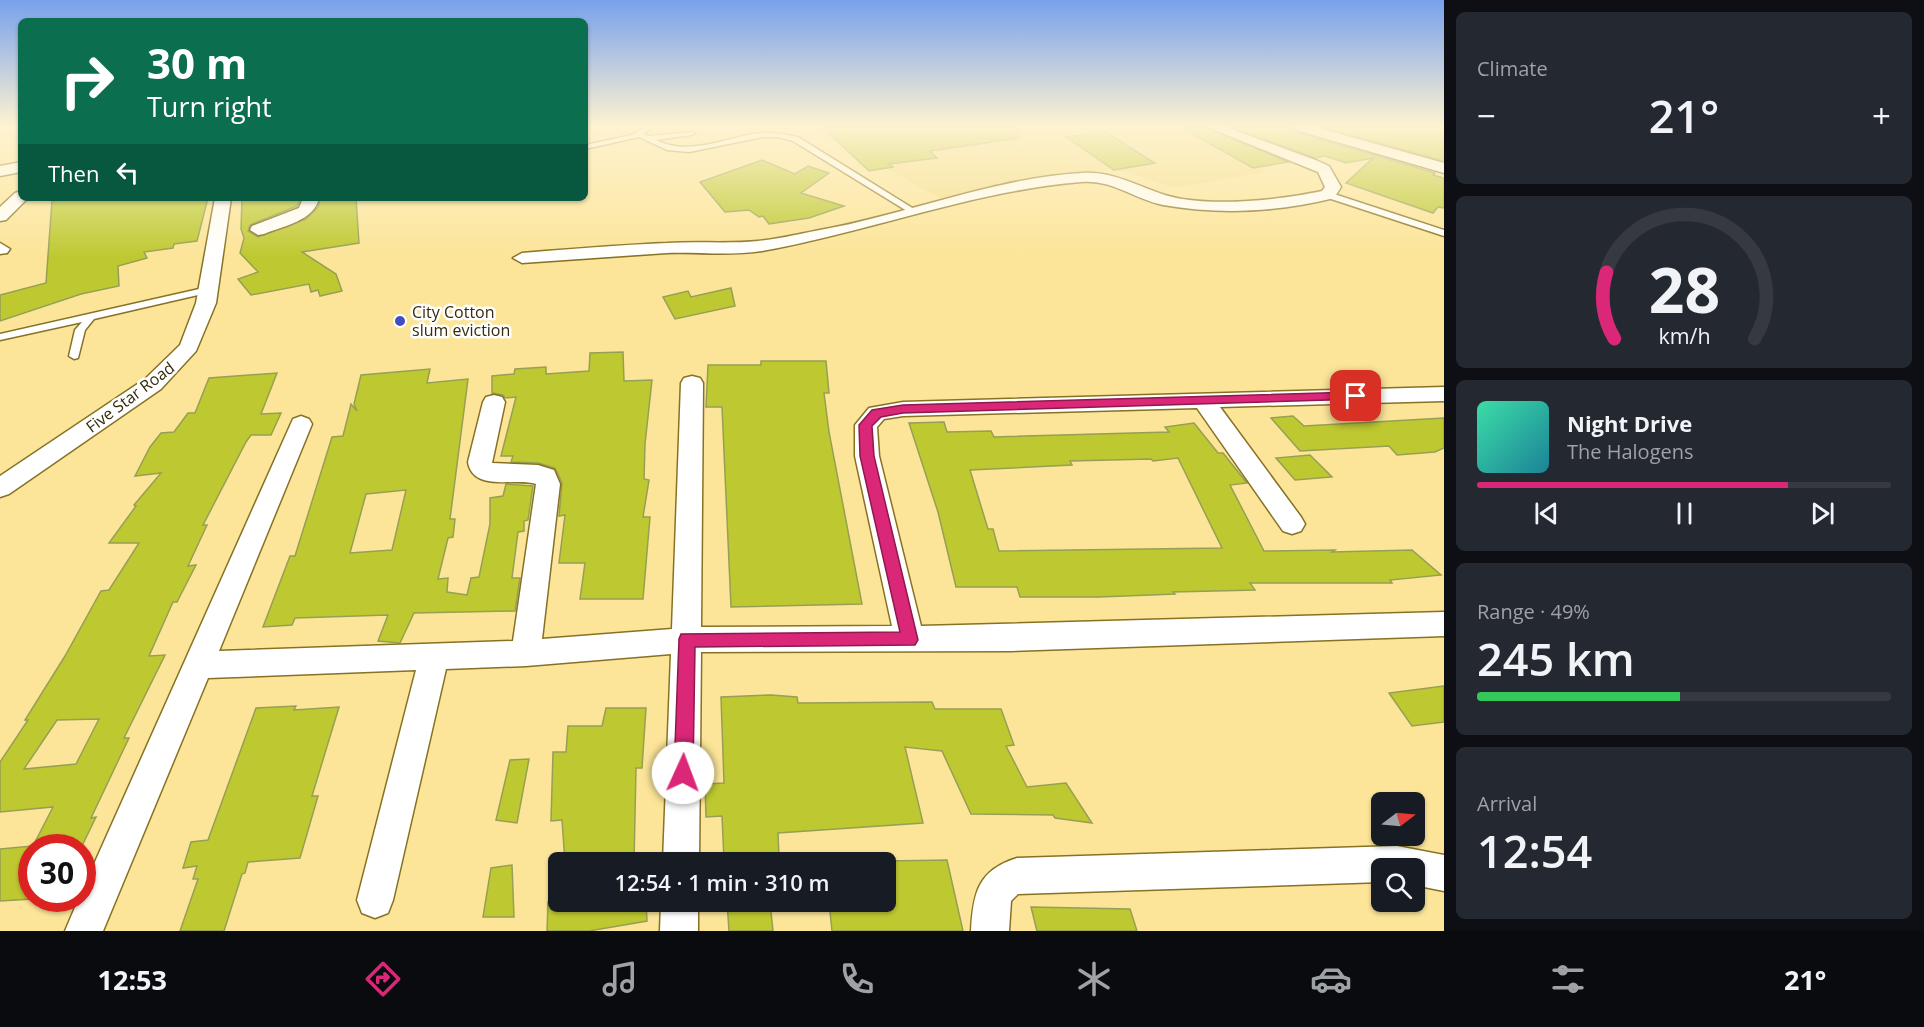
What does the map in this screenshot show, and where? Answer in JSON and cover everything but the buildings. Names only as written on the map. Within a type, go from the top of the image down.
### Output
[{"type":"street","points":[[522,258],[668,248],[758,246],[830,233],[910,209],[1046,181],[1084,177],[1103,178],[1128,185],[1163,200],[1214,206],[1280,205],[1328,195],[1333,187],[1325,170]]},
{"type":"street","points":[[0,216],[18,199]]},
{"type":"street","name":"Five Star Road","points":[[0,488],[165,374],[189,347],[208,290],[219,235],[223,201]]},
{"type":"street","points":[[258,230],[305,211],[310,201]]},
{"type":"street","points":[[681,852],[692,383]]},
{"type":"street","points":[[910,640],[867,456],[866,425],[869,418],[877,413],[903,409],[1444,394]]},
{"type":"street","points":[[1203,400],[1292,525]]},
{"type":"street","points":[[494,402],[480,462],[481,468],[490,473],[538,474],[545,476],[548,484],[526,653]]},
{"type":"street","points":[[84,931],[301,424]]},
{"type":"street","points":[[196,665],[526,653],[687,639],[910,640],[1444,624]]},
{"type":"street","points":[[375,900],[434,657]]},
{"type":"street","points":[[990,931],[991,910],[997,887],[1006,879],[1017,876],[1397,864],[1444,873]]},
{"type":"street","points":[[679,931],[680,912]]},
{"type":"lane","points":[[847,170],[910,209]]},
{"type":"lane","points":[[1328,195],[1444,233]]},
{"type":"lane","points":[[0,337],[208,290]]},
{"type":"lane","points":[[74,356],[80,330],[91,316]]},
{"type":"shaded area","points":[[890,170],[1097,170],[1023,179],[940,198]]},
{"type":"shaded area","points":[[1111,170],[1266,172],[1175,188],[1123,171]]},
{"type":"place","name":"City Cotton slum eviction","points":[[400,321]]},
{"type":"route","points":[[683,773],[687,639],[910,640],[867,456],[866,425],[869,418],[877,413],[903,409],[1356,396]]}]
